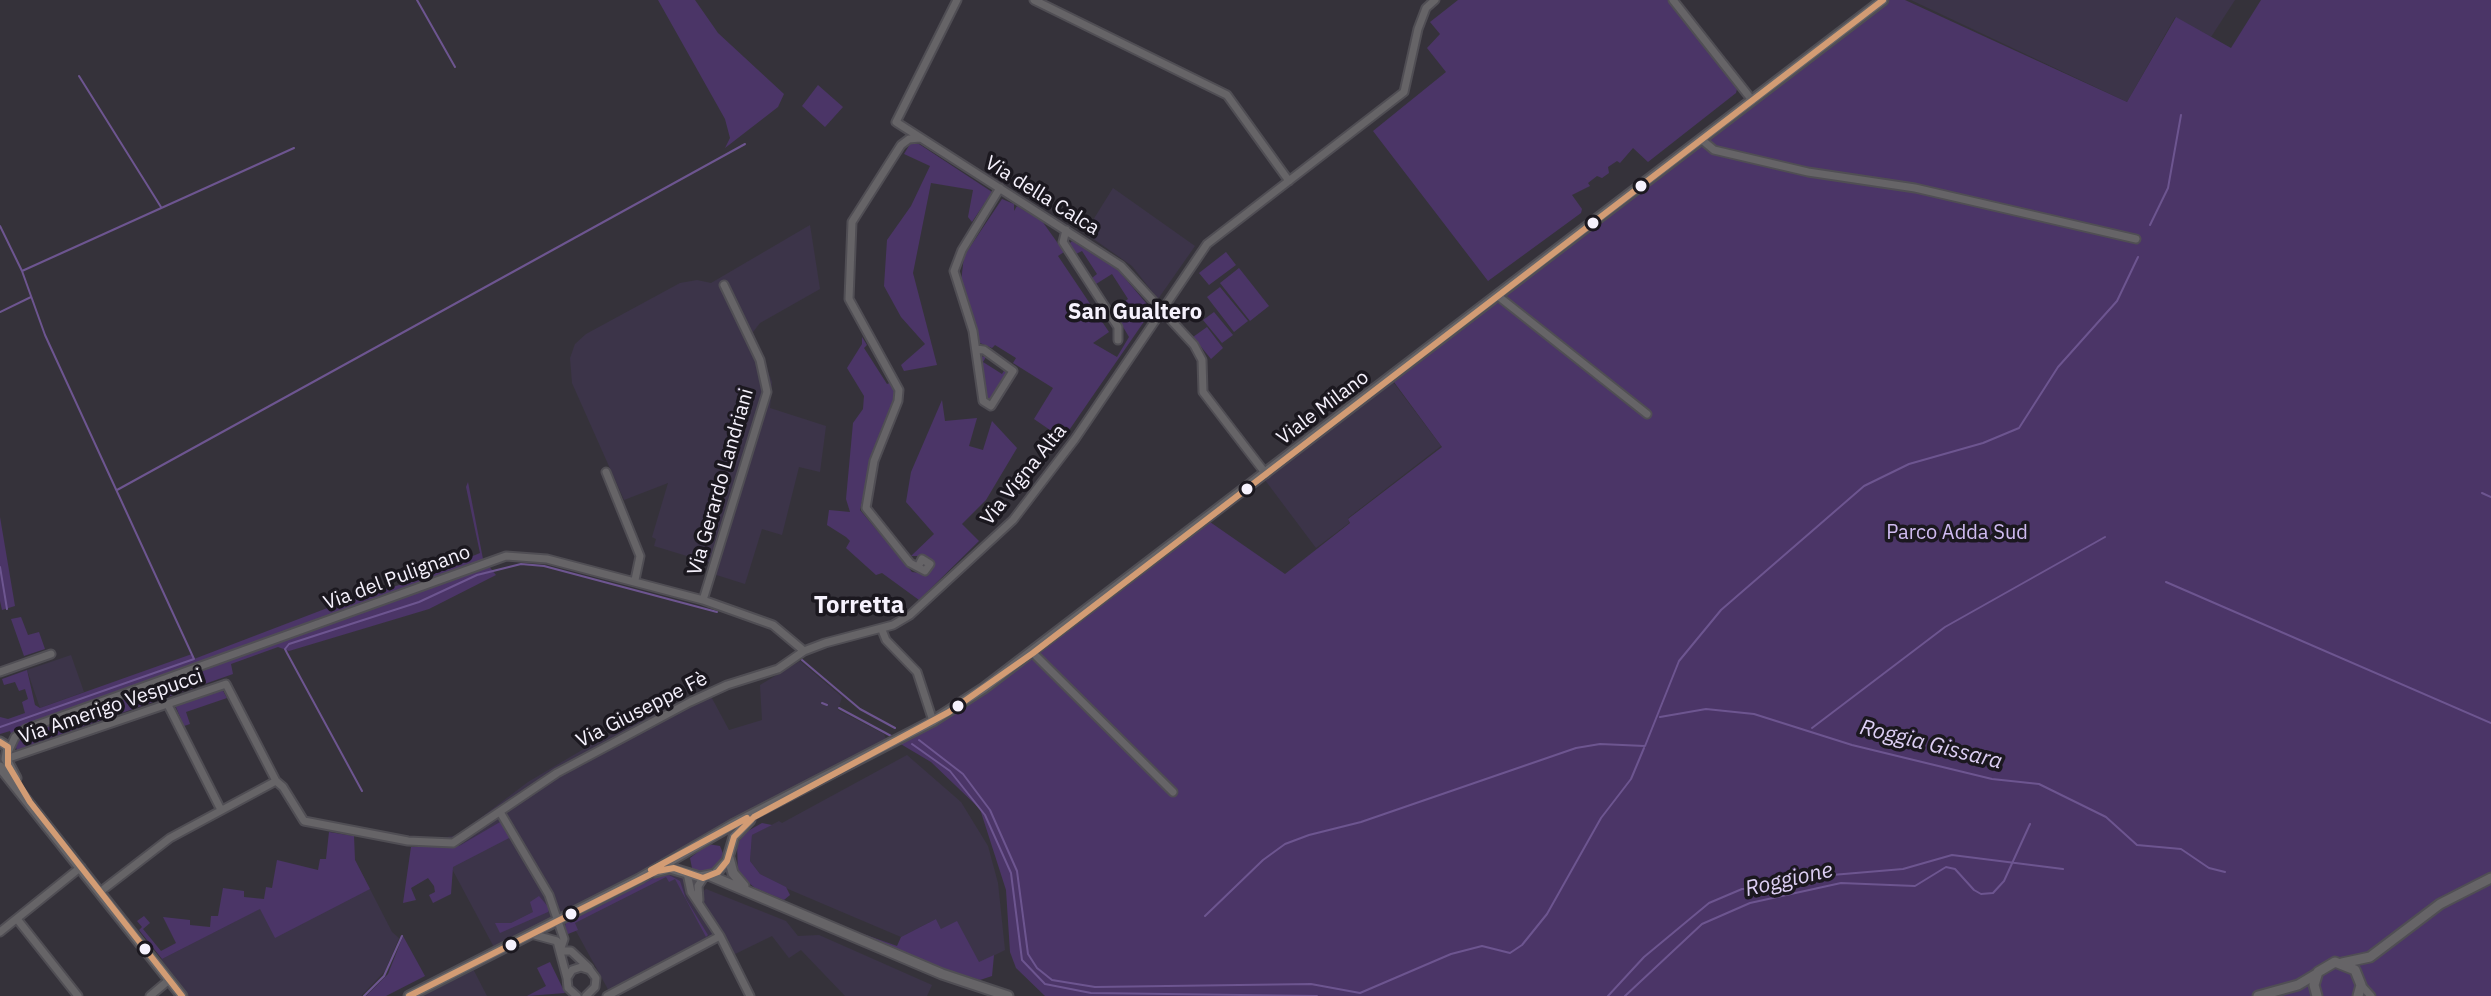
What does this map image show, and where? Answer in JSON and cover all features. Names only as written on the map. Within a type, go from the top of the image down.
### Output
[{"type":"street","name":"Via della Calca","points":[[957,0],[896,122],[1121,266],[1200,355],[1203,392],[1266,474]]},
{"type":"street","points":[[1034,0],[1227,95],[1289,181]]},
{"type":"street","name":"Via Vigna Alta","points":[[804,651],[882,630],[910,615],[1002,532],[1075,439],[1159,310],[1207,244],[1404,92],[1418,29],[1426,8],[1435,0]]},
{"type":"street","points":[[1673,0],[1752,100]]},
{"type":"street","name":"Viale Milano","points":[[409,996],[639,879],[933,721],[1033,653],[1883,0]]},
{"type":"street","points":[[918,567],[910,563],[866,508],[874,461],[898,401],[899,390],[849,299],[852,222],[901,145],[909,139],[921,138]]},
{"type":"street","points":[[1701,139],[1714,150],[1808,172],[1915,188],[2136,239]]},
{"type":"street","points":[[976,349],[984,350],[1013,371],[991,406],[983,401],[976,349],[954,271],[958,256],[1000,188]]},
{"type":"street","points":[[1066,230],[1065,245],[1118,327],[1118,340]]},
{"type":"street","name":"Via Gerardo Landriani","points":[[703,600],[767,392],[760,360],[724,285]]},
{"type":"street","points":[[1498,296],[1647,414]]},
{"type":"street","points":[[1149,326],[1159,321],[1175,326]]},
{"type":"street","points":[[606,472],[640,556],[635,580]]},
{"type":"street","name":"Via del Pulignano","points":[[4,759],[15,737],[26,729],[492,560],[534,557],[635,580],[773,625],[804,651]]},
{"type":"street","points":[[882,630],[886,640],[917,672],[933,721]]},
{"type":"street","name":"Via Giuseppe Fè","points":[[226,684],[276,781],[307,822],[408,841],[457,842],[610,742],[725,686],[778,669],[804,651]]},
{"type":"street","points":[[1033,653],[1173,792]]},
{"type":"street","points":[[0,672],[51,654]]},
{"type":"street","name":"Via Amerigo Vespucci","points":[[4,759],[226,684]]},
{"type":"street","points":[[168,705],[221,810]]},
{"type":"street","points":[[0,742],[4,759],[30,802],[182,996]]},
{"type":"street","points":[[100,892],[170,838],[276,781]]},
{"type":"street","name":"Viale Milano","points":[[639,879],[670,868],[708,876],[729,855],[737,832],[762,811]]},
{"type":"street","points":[[500,812],[545,886],[564,940],[560,951]]},
{"type":"street","points":[[707,840],[722,842],[736,877],[753,892]]},
{"type":"street","points":[[694,847],[685,859],[689,887],[720,936],[750,996]]},
{"type":"street","points":[[0,932],[81,867]]},
{"type":"street","points":[[699,902],[697,889],[708,876],[753,892],[942,974],[1008,996]]},
{"type":"street","points":[[2258,996],[2287,988],[2329,964],[2362,960],[2440,904],[2491,878]]},
{"type":"street","points":[[17,919],[78,996]]},
{"type":"street","points":[[531,934],[553,938],[560,951],[568,988],[577,996]]},
{"type":"street","points":[[607,996],[720,936]]},
{"type":"street","points":[[2358,996],[2367,964],[2384,947]]},
{"type":"street","points":[[560,951],[571,951],[590,970],[596,982],[587,996]]},
{"type":"street","points":[[2342,963],[2355,970],[2360,984],[2371,996]]},
{"type":"street","points":[[567,978],[577,968],[590,970]]},
{"type":"street","points":[[2316,996],[2314,985],[2318,972]]},
{"type":"street","points":[[150,996],[169,980]]},
{"type":"street","points":[[2287,988],[2303,988],[2316,996]]},
{"type":"shaded area","points":[[1911,0],[2235,0],[2211,37],[2175,17],[2127,102]]},
{"type":"shaded area","points":[[1113,188],[1195,246],[1158,299],[1132,266],[1085,233]]},
{"type":"shaded area","points":[[810,225],[820,289],[760,323],[753,332],[772,382],[770,408],[826,426],[820,472],[799,467],[782,535],[762,529],[745,584],[707,572],[710,563],[654,546],[656,539],[652,537],[668,483],[624,500],[572,383],[570,358],[575,344],[586,334],[680,283],[697,280],[711,283]]},
{"type":"shaded area","points":[[1393,382],[1441,446],[1348,518],[1349,523],[1316,548],[1265,480]]},
{"type":"shaded area","points":[[71,655],[84,692],[40,708],[27,670]]},
{"type":"shaded area","points":[[800,661],[842,697],[838,710],[884,734],[888,744],[496,951],[436,839],[458,835],[528,782],[594,743],[707,689],[729,730],[762,720],[760,685]]},
{"type":"shaded area","points":[[907,755],[961,802],[988,846],[998,883],[1005,950],[979,963],[941,929],[936,919],[901,937],[788,889],[760,874],[750,861],[752,835],[779,821],[782,823]]},
{"type":"shaded area","points":[[355,860],[392,932],[399,938],[385,971],[361,996],[183,996],[156,962]]},
{"type":"shaded area","points":[[657,871],[687,873],[688,885],[698,895],[706,889],[786,921],[798,936],[819,935],[932,985],[927,996],[845,996],[801,950],[789,958],[772,936],[731,956],[719,935],[610,993],[576,931],[565,931],[563,918]]},
{"type":"shaded area","points":[[471,965],[487,996],[411,996]]},
{"type":"green space","points":[[658,0],[695,0],[718,33],[784,94],[778,107],[725,148],[730,138],[725,119]]},
{"type":"green space","points":[[1458,0],[1669,0],[1737,89],[1736,93],[1648,162],[1633,148],[1620,163],[1617,161],[1608,167],[1609,173],[1602,178],[1597,176],[1588,183],[1590,186],[1572,195],[1582,209],[1581,213],[1488,281],[1373,131],[1446,72],[1427,48],[1440,34],[1430,22]]},
{"type":"green space","name":"Parco Adda Sud","points":[[1889,0],[1905,0],[2127,102],[2176,17],[2231,48],[2261,0],[2491,0],[2491,996],[1045,996],[1016,968],[1010,952],[1006,890],[980,809],[931,762],[899,743],[949,716],[1034,657],[1210,522],[1285,574],[1350,523],[1348,519],[1442,447],[1394,382]]},
{"type":"green space","points":[[818,85],[843,107],[825,127],[802,106]]},
{"type":"green space","points":[[910,144],[919,144],[992,192],[972,222],[968,217],[973,190],[931,183],[913,273],[937,365],[904,371],[901,365],[925,344],[901,317],[884,286],[887,240],[911,206],[930,166],[904,154]]},
{"type":"green space","points":[[1002,199],[1014,204],[1014,211],[1017,206],[1042,221],[1064,252],[1058,256],[1109,332],[1093,343],[1117,357],[1129,337],[1113,310],[1128,299],[1112,274],[1096,284],[1092,278],[1097,274],[1082,251],[1076,254],[1069,244],[1072,241],[1118,270],[1152,310],[1063,439],[1034,419],[1053,388],[1013,363],[1016,358],[995,345],[992,348],[980,343],[961,282],[964,256]]},
{"type":"green space","points":[[1226,252],[1236,265],[1209,285],[1199,273]]},
{"type":"green space","points":[[1239,268],[1269,306],[1250,321],[1220,283]]},
{"type":"green space","points":[[1220,287],[1248,321],[1234,332],[1207,297]]},
{"type":"green space","points":[[1214,312],[1233,335],[1222,343],[1203,320]]},
{"type":"green space","points":[[1207,327],[1223,348],[1211,359],[1193,337]]},
{"type":"green space","points":[[862,337],[867,345],[864,348],[887,384],[892,382],[895,396],[874,448],[860,510],[912,572],[928,574],[933,567],[926,556],[911,556],[934,534],[906,502],[911,472],[942,400],[945,421],[977,418],[969,446],[983,450],[992,421],[1017,448],[986,500],[962,524],[979,541],[919,600],[882,573],[876,575],[846,548],[850,541],[827,525],[829,510],[850,512],[846,499],[853,423],[863,409],[864,396],[847,368],[862,344]]},
{"type":"green space","points":[[980,356],[986,357],[983,362],[1002,374],[1005,369],[1010,372],[991,401],[986,399]]},
{"type":"green space","points":[[468,482],[483,559],[496,575],[429,609],[289,651],[278,647],[231,664],[233,674],[22,748],[18,753],[10,731],[0,734],[0,717],[8,719],[25,713],[22,702],[28,699],[25,689],[19,691],[15,682],[4,685],[2,679],[27,670],[35,705],[40,708],[192,654],[194,659],[351,599],[413,581],[480,553],[466,487]]},
{"type":"green space","points":[[0,517],[15,606],[2,610],[0,601]]},
{"type":"green space","points":[[21,617],[28,635],[39,632],[45,649],[24,656],[11,619]]},
{"type":"green space","points":[[222,689],[227,698],[186,712],[190,724],[184,726],[175,705]]},
{"type":"green space","points":[[500,822],[513,836],[453,867],[451,894],[433,903],[429,895],[435,892],[434,886],[428,878],[411,888],[416,900],[403,903],[411,847],[459,846]]},
{"type":"green space","points":[[762,823],[772,825],[752,835],[750,861],[760,874],[786,887],[790,895],[784,900],[755,888],[738,874],[737,844],[746,832]]},
{"type":"green space","points":[[329,832],[354,836],[355,860],[370,889],[275,938],[260,909],[162,959],[139,930],[142,927],[137,921],[144,916],[150,923],[143,929],[161,951],[176,943],[163,917],[190,920],[190,925],[210,927],[211,916],[218,916],[223,888],[244,891],[244,897],[264,899],[266,887],[272,888],[277,860],[318,870],[320,859],[326,859]]},
{"type":"green space","points":[[708,844],[720,846],[724,856],[711,872],[697,872],[692,868],[690,858]]},
{"type":"green space","points":[[669,875],[680,881],[686,899],[708,935],[706,937],[675,879],[669,882],[666,877],[575,923],[578,930],[568,934],[564,929],[566,923],[656,877]]},
{"type":"green space","points":[[539,896],[550,909],[548,912],[500,933],[495,923],[511,923],[533,912],[530,902]]},
{"type":"green space","points":[[936,919],[941,929],[957,921],[979,962],[994,955],[992,976],[980,980],[938,967],[852,930],[897,946],[901,937]]},
{"type":"green space","points":[[403,936],[425,976],[386,996],[366,996],[388,974]]},
{"type":"green space","points":[[550,962],[565,993],[527,996],[546,986],[537,968]]},
{"type":"waterway","points":[[417,0],[455,67]]},
{"type":"waterway","points":[[79,76],[161,207]]},
{"type":"waterway","points":[[2150,225],[2168,188],[2181,115]]},
{"type":"waterway","points":[[117,490],[745,144]]},
{"type":"waterway","points":[[22,271],[294,148]]},
{"type":"waterway","points":[[0,226],[22,271],[45,335],[194,659],[0,727]]},
{"type":"waterway","points":[[1205,916],[1263,860],[1285,844],[1361,822],[1576,748],[1600,744],[1645,746],[1679,661],[1721,610],[1864,486],[1909,464],[1983,443],[2019,428],[2058,367],[2117,301],[2138,257]]},
{"type":"waterway","points":[[0,312],[31,297]]},
{"type":"waterway","points":[[2482,493],[2491,497]]},
{"type":"waterway","points":[[1812,728],[1945,627],[2105,537]]},
{"type":"waterway","points":[[362,791],[285,649],[289,644],[419,602],[477,575],[521,564],[544,566],[717,612]]},
{"type":"waterway","points":[[0,567],[7,609]]},
{"type":"waterway","points":[[2166,582],[2491,723]]},
{"type":"waterway","points":[[802,660],[860,709],[895,728]]},
{"type":"waterway","points":[[822,703],[827,705]]},
{"type":"waterway","points":[[839,708],[893,737]]},
{"type":"waterway","name":"Roggia Gissara","points":[[1660,717],[1706,709],[1754,714],[1852,745],[1992,779],[2039,784],[2106,817],[2137,845],[2181,849],[2209,868],[2225,872]]},
{"type":"waterway","points":[[919,740],[963,774],[990,810],[1017,871],[1028,954],[1037,968],[1052,980],[1095,987],[1311,984],[1360,993],[1451,954],[1482,946],[1510,953],[1522,945],[1547,914],[1601,818],[1631,779],[1644,748]]},
{"type":"waterway","points":[[912,744],[950,771],[985,815],[1011,873],[1022,960],[1045,984],[1091,993],[1317,996]]},
{"type":"waterway","name":"Roggione","points":[[1625,996],[1702,924],[1750,903],[1841,883],[1915,886],[1946,867],[1955,869],[1981,894],[1993,893],[2004,881],[2030,824]]},
{"type":"waterway","points":[[1608,996],[1644,957],[1709,903],[1742,889],[1781,887],[1832,875],[1903,869],[1952,855],[2063,869]]},
{"type":"waterway","points":[[364,996],[384,976],[402,936]]},
{"type":"transit line","points":[[409,996],[657,871],[674,868],[703,878],[718,872],[727,861],[734,837],[754,817],[949,712],[1033,653],[1883,0]]},
{"type":"transit line","points":[[0,742],[8,747],[8,765],[30,802],[182,996]]},
{"type":"transit line","points":[[651,870],[747,818]]},
{"type":"district","name":"San Gualtero","points":[[1135,313]]},
{"type":"district","name":"Torretta","points":[[859,606]]}]
